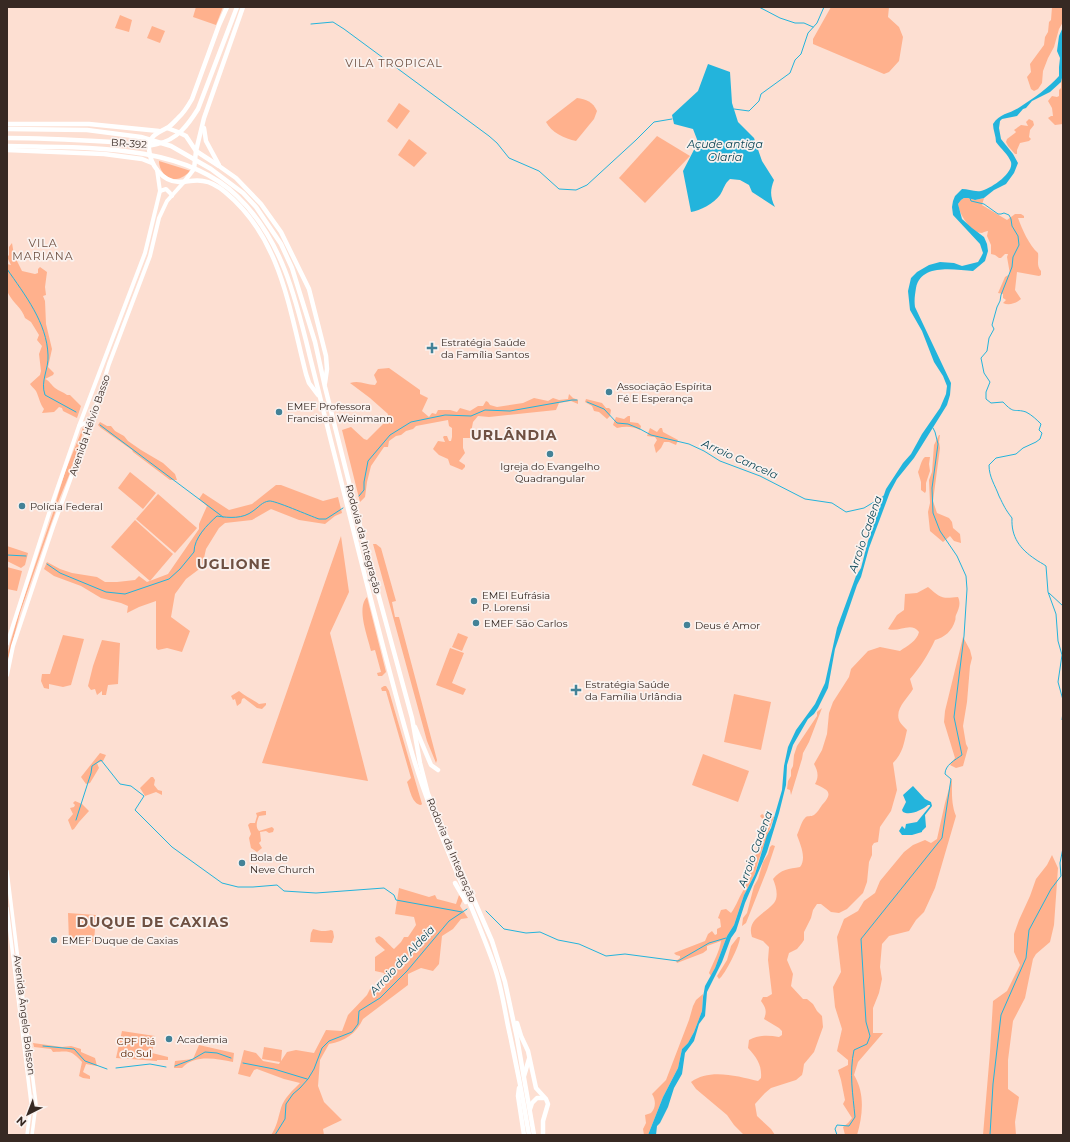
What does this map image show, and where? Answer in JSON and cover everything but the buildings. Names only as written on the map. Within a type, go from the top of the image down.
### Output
[{"type":"highway","points":[[7,124],[89,124],[157,133],[169,129],[183,113],[192,99],[227,7]]},
{"type":"highway","name":"BR-392","points":[[7,138],[145,145],[158,144],[169,140],[184,129],[198,109],[237,7]]},
{"type":"highway","points":[[184,182],[194,169],[196,151],[204,118],[243,7]]},
{"type":"highway","points":[[204,118],[204,133],[206,141],[219,166]]},
{"type":"highway","name":"Rodovia da Integração","points":[[7,129],[87,130],[141,137],[171,146],[223,177],[243,193],[261,214],[281,244],[292,268],[315,342],[364,542],[412,718],[420,763],[428,794],[464,883],[498,977],[534,1135]]},
{"type":"highway","points":[[169,129],[186,136],[196,151],[240,182],[261,204],[281,232],[309,289],[325,351],[327,369],[325,387]]},
{"type":"highway","points":[[157,133],[149,141],[148,148],[152,163],[157,170],[169,179],[178,182],[203,180],[218,187],[233,199],[259,232],[277,265],[288,299],[306,374],[309,383],[320,398]]},
{"type":"highway","name":"Rodovia da Integração","points":[[7,146],[90,148],[150,155],[176,161],[202,172],[222,184],[239,197],[254,215],[274,247],[286,272],[296,300],[391,678],[422,788],[462,878]]},
{"type":"highway","points":[[7,150],[104,154],[142,159],[152,163]]},
{"type":"highway","points":[[357,544],[364,542]]},
{"type":"highway","points":[[391,678],[400,675]]},
{"type":"highway","points":[[412,718],[431,765],[438,770]]},
{"type":"highway","points":[[455,883],[476,918]]},
{"type":"highway","name":"Rodovia da Integração","points":[[464,883],[492,941],[508,996],[522,1079],[529,1135]]},
{"type":"highway","points":[[508,996],[521,1036],[530,1057],[534,1084],[538,1092],[548,1104],[543,1121],[543,1135]]},
{"type":"highway","points":[[524,1135],[518,1096],[530,1057]]},
{"type":"highway","points":[[529,1111],[536,1098],[544,1098]]},
{"type":"main road","name":"Avenida Hélvio Basso","points":[[7,644],[79,426],[145,253],[160,191],[157,170]]},
{"type":"main road","name":"Avenida Hélvio Basso","points":[[7,675],[13,646],[53,525],[61,507],[89,428],[109,364],[150,256],[159,218],[167,201],[184,182]]},
{"type":"main road","points":[[160,191],[166,189],[172,196]]},
{"type":"main road","points":[[79,426],[85,423],[89,428]]},
{"type":"main road","points":[[52,504],[55,508],[61,507]]},
{"type":"main road","name":"Avenida Ângelo Bolsson","points":[[7,871],[9,899],[36,1104],[32,1135]]},
{"type":"main road","name":"Avenida Ângelo Bolsson","points":[[7,908],[31,1104],[27,1135]]},
{"type":"green space","points":[[196,7],[223,7],[216,25],[193,17]]},
{"type":"green space","points":[[831,7],[889,7],[888,17],[899,27],[903,37],[899,61],[889,72],[884,74],[813,44],[813,39]]},
{"type":"green space","points":[[1052,7],[1063,7],[1063,22],[1043,71],[1042,83],[1038,89],[1034,91],[1031,89],[1027,77],[1031,72],[1030,64],[1044,45],[1049,22],[1051,20]]},
{"type":"green space","points":[[120,15],[132,20],[129,32],[115,28]]},
{"type":"green space","points":[[152,26],[165,31],[160,43],[147,38]]},
{"type":"green space","points":[[1063,74],[1063,124],[1055,125],[1048,118],[1053,116],[1052,108],[1048,101],[1052,96],[1059,96]]},
{"type":"green space","points":[[577,98],[589,102],[597,111],[594,119],[576,141],[567,139],[551,129],[546,122]]},
{"type":"green space","points":[[399,103],[410,111],[397,129],[387,121]]},
{"type":"green space","points":[[1029,119],[1033,121],[1034,125],[1030,130],[1029,137],[1031,139],[1020,143],[1017,154],[1015,154],[1008,146],[1006,142],[1007,139],[1016,132],[1014,130],[1021,125],[1028,126],[1026,122]]},
{"type":"green space","points":[[657,136],[690,156],[645,203],[619,178]]},
{"type":"green space","points":[[409,139],[427,153],[414,167],[398,155]]},
{"type":"green space","points":[[159,161],[191,171],[180,178],[172,179],[164,174]]},
{"type":"green space","points":[[964,198],[975,200],[984,198],[982,205],[1007,220],[1015,214],[1021,214],[1024,216],[1024,218],[1018,218],[1029,241],[1038,253],[1038,265],[1041,275],[1039,276],[1017,272],[1015,290],[1021,299],[1013,304],[1003,303],[1006,300],[1003,298],[1003,294],[998,293],[1005,277],[1010,274],[1007,257],[1008,254],[1005,254],[999,258],[991,254],[991,245],[987,236],[988,231],[982,233],[974,230],[966,222],[961,213],[958,204]]},
{"type":"green space","points":[[12,243],[14,255],[22,271],[35,274],[38,273],[38,269],[40,267],[47,272],[45,287],[46,295],[43,296],[45,301],[46,324],[52,349],[48,367],[54,373],[45,379],[56,389],[70,395],[81,406],[77,418],[63,411],[62,408],[59,407],[54,412],[42,413],[44,409],[36,391],[30,384],[40,375],[39,354],[42,346],[37,340],[39,335],[31,322],[25,318],[22,311],[10,297],[7,290],[7,264],[11,265],[7,257],[9,255],[9,247]]},
{"type":"green space","points":[[389,368],[420,390],[420,394],[428,398],[422,411],[429,417],[432,413],[436,414],[438,410],[450,410],[457,412],[460,408],[470,411],[478,406],[483,406],[486,401],[490,405],[497,407],[523,403],[534,398],[548,401],[553,398],[559,400],[568,399],[569,394],[578,400],[578,404],[571,401],[559,403],[556,410],[489,417],[478,416],[473,422],[470,438],[463,438],[463,448],[465,453],[459,461],[465,465],[462,470],[450,465],[448,459],[439,455],[433,449],[438,441],[445,442],[444,436],[447,436],[449,441],[451,441],[452,428],[449,426],[448,420],[416,426],[401,435],[396,436],[389,441],[388,447],[384,447],[371,466],[365,497],[360,502],[342,430],[351,427],[367,440],[387,420],[388,414],[350,383],[357,382],[375,385],[377,382],[374,375],[378,369]]},
{"type":"green space","points":[[586,399],[602,403],[606,408],[611,410],[610,416],[607,419],[599,412],[594,411],[592,406],[585,402]]},
{"type":"green space","points":[[630,416],[630,422],[638,423],[641,426],[640,430],[629,427],[617,428],[613,425],[616,417],[624,419]]},
{"type":"green space","points":[[100,422],[107,426],[111,426],[128,441],[163,463],[175,474],[177,480],[170,480],[101,428],[98,425]]},
{"type":"green space","points":[[84,425],[85,426],[70,473],[56,507],[55,505],[65,472]]},
{"type":"green space","points":[[650,428],[657,432],[660,428],[662,428],[663,432],[678,440],[676,445],[669,442],[664,442],[656,453],[654,445],[657,440],[655,437],[647,436]]},
{"type":"green space","points":[[939,435],[940,448],[933,501],[937,513],[949,518],[952,522],[953,528],[960,534],[961,543],[954,541],[950,536],[943,542],[930,531],[928,512],[930,503],[929,480],[932,472],[934,445]]},
{"type":"green space","points":[[925,457],[930,457],[930,471],[926,483],[925,493],[921,490],[921,482],[918,472]]},
{"type":"green space","points":[[130,472],[156,493],[143,509],[118,488]]},
{"type":"green space","points":[[276,485],[281,485],[323,501],[338,497],[342,513],[335,516],[325,524],[299,520],[271,509],[252,520],[225,523],[219,528],[206,549],[202,567],[186,579],[175,594],[171,617],[190,631],[182,652],[167,648],[158,650],[156,648],[156,601],[127,613],[128,606],[101,598],[81,586],[54,576],[44,569],[47,562],[60,569],[72,573],[97,577],[105,582],[135,580],[139,576],[147,582],[168,574],[199,529],[199,524],[207,506],[199,499],[203,493],[229,510],[252,504]]},
{"type":"green space","points":[[158,494],[197,528],[175,553],[136,519]]},
{"type":"green space","points":[[54,510],[56,510],[20,613],[7,664],[8,652],[19,612]]},
{"type":"green space","points":[[135,520],[173,554],[150,581],[111,547]]},
{"type":"green space","points":[[341,536],[349,592],[330,633],[368,781],[262,763]]},
{"type":"green space","points":[[373,544],[376,544],[381,548],[396,601],[392,602],[395,617],[399,617],[437,760],[436,763],[427,741]]},
{"type":"green space","points":[[7,546],[28,553],[25,565],[21,568],[7,561]]},
{"type":"green space","points":[[7,567],[22,571],[17,591],[7,589]]},
{"type":"green space","points":[[928,587],[944,598],[958,597],[959,606],[950,631],[935,640],[918,670],[910,679],[913,689],[900,707],[898,716],[902,725],[907,730],[901,752],[893,763],[897,790],[891,811],[880,827],[878,842],[874,843],[872,846],[872,855],[869,862],[867,882],[863,893],[847,909],[839,913],[831,912],[821,904],[817,904],[804,932],[804,940],[797,949],[789,953],[787,960],[793,974],[791,986],[803,999],[807,999],[813,1004],[822,1016],[823,1027],[814,1052],[804,1064],[802,1075],[796,1080],[771,1088],[755,1104],[757,1116],[771,1129],[775,1135],[744,1135],[727,1115],[696,1089],[691,1082],[706,1075],[715,1074],[733,1075],[758,1081],[761,1078],[761,1069],[756,1058],[748,1048],[749,1040],[760,1036],[779,1037],[782,1035],[782,1031],[779,1028],[764,1019],[766,1010],[761,1001],[763,997],[767,997],[772,994],[768,960],[769,947],[763,941],[752,937],[752,926],[757,917],[776,901],[776,891],[773,879],[782,871],[800,867],[803,855],[797,835],[806,817],[813,816],[828,797],[828,792],[826,790],[815,784],[818,774],[814,764],[822,750],[827,734],[829,713],[833,702],[849,677],[851,669],[868,651],[880,647],[900,651],[916,638],[919,632],[912,627],[896,630],[888,629],[897,615],[904,610],[905,594],[917,593]]},
{"type":"green space","points":[[367,597],[386,672],[382,676],[378,676],[377,673],[381,672],[375,650],[371,651],[364,623],[363,608]]},
{"type":"green space","points":[[458,633],[468,637],[462,651],[452,647]]},
{"type":"green space","points":[[63,635],[84,639],[71,685],[63,687],[49,684],[49,689],[44,688],[41,681],[42,674],[50,674]]},
{"type":"green space","points":[[963,637],[970,650],[972,658],[963,726],[968,748],[963,766],[956,768],[950,765],[955,758],[944,722],[945,711]]},
{"type":"green space","points":[[102,640],[120,643],[118,684],[108,685],[106,695],[102,695],[102,691],[97,695],[95,689],[91,690],[88,686]]},
{"type":"green space","points":[[450,648],[464,653],[452,683],[466,689],[463,695],[436,685]]},
{"type":"green space","points":[[386,686],[389,691],[422,804],[421,805],[415,802],[410,793],[407,782],[411,778],[386,691],[382,691],[381,688]]},
{"type":"green space","points":[[239,691],[259,704],[266,703],[266,705],[262,709],[257,708],[244,698],[237,706],[235,699],[233,700],[231,696]]},
{"type":"green space","points":[[734,694],[771,702],[761,750],[724,742]]},
{"type":"green space","points":[[822,708],[809,742],[803,753],[791,795],[790,790],[787,789],[797,746],[817,716],[817,712]]},
{"type":"green space","points":[[100,753],[106,755],[103,761],[97,763],[99,768],[90,783],[86,784],[81,777]]},
{"type":"green space","points":[[703,754],[749,771],[738,802],[692,785]]},
{"type":"green space","points":[[151,777],[155,780],[154,785],[158,790],[162,791],[162,795],[156,792],[145,796],[140,788]]},
{"type":"green space","points":[[952,778],[953,802],[956,816],[935,888],[924,912],[916,920],[909,931],[889,936],[882,944],[880,967],[882,979],[879,993],[873,1008],[873,1033],[883,1033],[858,1062],[854,1075],[860,1089],[862,1104],[861,1120],[857,1135],[845,1135],[843,1127],[852,1118],[843,1104],[845,1100],[838,1070],[848,1065],[848,1060],[837,1051],[842,1029],[835,1007],[833,987],[841,972],[837,937],[844,919],[858,911],[864,901],[875,893],[880,881],[904,852],[913,845],[925,840],[931,843],[937,839]]},
{"type":"green space","points":[[75,801],[82,804],[89,811],[72,830],[68,820],[73,814],[70,808],[74,807],[75,805],[73,803]]},
{"type":"green space","points":[[266,811],[266,815],[259,816],[257,828],[259,831],[272,827],[274,829],[273,832],[269,833],[266,831],[260,832],[261,841],[259,843],[262,848],[257,852],[251,848],[249,838],[251,834],[248,825],[250,823],[255,823],[257,816],[256,813]]},
{"type":"green space","points":[[762,814],[765,816],[769,815],[774,817],[755,874],[744,895],[734,925],[727,936],[711,976],[709,973],[721,941],[707,946],[707,950],[703,953],[677,963],[676,961],[680,958],[680,956],[674,953],[705,941],[708,934],[712,931],[715,935],[717,934],[717,929],[721,927],[720,919],[718,918],[721,910],[726,909],[731,913],[735,907],[745,888],[745,885],[741,882],[743,876],[749,869],[750,871],[753,863],[749,863],[749,860],[752,860],[752,857],[756,855],[758,848],[755,846],[755,843],[759,843],[766,834],[762,831],[765,822],[760,816]]},
{"type":"green space","points":[[772,845],[775,846],[767,870],[746,923],[742,926],[743,918],[747,913],[754,886],[758,879],[763,862]]},
{"type":"green space","points":[[1052,855],[1058,868],[1054,925],[1050,942],[1036,954],[1033,959],[1025,998],[1013,1021],[1008,1060],[1008,1089],[1019,1097],[1015,1122],[1016,1135],[983,1135],[993,1001],[1007,991],[1020,965],[1014,952],[1014,934],[1036,879],[1047,865]]},
{"type":"green space","points":[[399,888],[429,897],[435,895],[437,899],[456,904],[459,895],[463,899],[460,906],[468,918],[461,919],[453,929],[442,936],[439,964],[433,971],[421,968],[408,974],[408,985],[363,1019],[357,1029],[345,1039],[329,1044],[320,1060],[318,1086],[324,1102],[342,1120],[323,1129],[324,1135],[271,1135],[276,1126],[284,1101],[300,1083],[257,1069],[254,1070],[250,1077],[238,1074],[244,1050],[256,1053],[263,1061],[279,1064],[280,1062],[262,1059],[264,1047],[282,1050],[281,1061],[287,1052],[296,1050],[314,1053],[326,1030],[342,1031],[348,1015],[367,995],[371,987],[375,986],[382,979],[384,973],[375,971],[375,957],[385,950],[376,942],[375,938],[379,936],[381,937],[394,949],[404,937],[408,937],[416,925],[414,917],[395,914]]},
{"type":"green space","points":[[68,913],[96,915],[94,942],[69,942]]},
{"type":"green space","points":[[313,929],[333,931],[334,937],[332,943],[310,942]]},
{"type":"green space","points":[[738,937],[740,937],[735,953],[725,972],[719,979],[717,976],[727,960],[731,946]]},
{"type":"green space","points":[[703,994],[702,1011],[694,1032],[688,1043],[682,1049],[678,1068],[663,1097],[648,1135],[644,1135],[643,1129],[646,1123],[645,1115],[651,1113],[655,1106],[652,1094],[666,1080],[693,1006],[696,1000]]},
{"type":"green space","name":"CPF Piá do Sul","points":[[122,1031],[155,1036],[152,1053],[168,1057],[168,1060],[157,1061],[116,1058]]},
{"type":"green space","points":[[33,1043],[62,1047],[71,1046],[81,1049],[81,1052],[95,1058],[97,1066],[86,1064],[83,1072],[90,1076],[90,1079],[83,1078],[79,1076],[82,1062],[75,1055],[70,1052],[53,1052],[51,1049],[34,1047]]},
{"type":"green space","points":[[199,1045],[234,1053],[233,1062],[200,1059],[187,1064],[182,1068],[174,1068],[175,1061],[193,1059]]},
{"type":"water","name":"Arroio Cadena","points":[[1063,27],[1063,74],[1061,82],[1050,92],[1032,101],[1017,116],[1002,119],[1000,121],[999,128],[1001,139],[1018,163],[1014,173],[1006,184],[994,190],[984,198],[975,200],[964,198],[958,204],[962,219],[984,237],[988,251],[985,261],[973,271],[948,269],[931,271],[919,280],[916,288],[915,307],[951,383],[947,405],[914,458],[897,479],[890,492],[869,548],[861,577],[835,649],[828,688],[818,708],[808,719],[793,745],[787,765],[786,785],[767,852],[745,903],[736,931],[731,938],[722,962],[707,992],[705,1016],[699,1024],[694,1041],[685,1053],[682,1074],[674,1088],[668,1107],[657,1126],[656,1135],[648,1135],[663,1097],[678,1068],[682,1049],[688,1043],[694,1032],[702,1011],[705,986],[715,968],[727,936],[734,925],[744,895],[755,874],[782,790],[784,766],[788,747],[796,730],[815,704],[825,683],[837,628],[856,576],[861,568],[868,541],[886,489],[903,463],[911,454],[922,434],[940,408],[946,394],[947,386],[943,376],[934,362],[922,331],[910,310],[908,291],[911,278],[917,272],[929,265],[940,262],[954,263],[962,266],[978,262],[983,253],[980,244],[953,215],[953,201],[955,196],[962,189],[978,191],[985,190],[995,184],[1009,171],[1011,167],[1010,159],[996,142],[993,124],[1005,114],[1036,96],[1059,76],[1060,58],[1057,51],[1059,36]]},
{"type":"water","name":"Açude antiga Olaria","points":[[708,64],[730,72],[732,103],[738,122],[754,138],[762,161],[774,180],[771,194],[775,207],[752,192],[749,185],[740,180],[730,179],[720,195],[711,204],[691,212],[683,171],[698,142],[693,129],[674,124],[672,115],[698,91]]},
{"type":"water","points":[[913,786],[925,799],[931,802],[932,806],[925,815],[926,827],[922,832],[912,835],[902,835],[899,831],[902,826],[905,829],[906,824],[917,822],[930,806],[928,805],[912,813],[903,812],[902,810],[906,802],[903,795]]},
{"type":"waterway","points":[[759,7],[780,18],[795,23],[804,23],[813,27]]},
{"type":"waterway","points":[[734,109],[749,111],[759,101],[761,94],[790,73],[795,60],[801,54],[808,33],[817,23],[824,7]]},
{"type":"waterway","points":[[311,24],[333,22],[344,29],[489,136],[497,143],[509,158],[539,171],[559,189],[576,190],[587,185],[654,122],[672,119]]},
{"type":"waterway","points":[[970,198],[971,201],[984,204],[998,214],[1004,213],[1009,215],[1012,226],[1018,236],[1019,245],[1013,257],[1012,267],[997,307],[992,325],[994,329],[989,338],[987,351],[981,358],[984,373],[990,382],[986,392],[986,399],[991,403],[1003,402],[1012,410],[1028,413],[1041,424],[1039,430],[1042,433],[1040,439],[1023,448],[1016,454],[996,458],[989,465],[989,469],[999,496],[1012,518],[1015,537],[1025,551],[1046,566],[1048,592],[1056,614],[1058,641],[1062,655],[1058,682],[1063,700]]},
{"type":"waterway","points":[[7,269],[34,310],[44,332],[48,355],[44,380],[45,395],[76,412]]},
{"type":"waterway","name":"Arroio Cancela","points":[[359,496],[364,490],[368,461],[390,435],[411,422],[445,415],[471,416],[485,410],[510,411],[577,400]]},
{"type":"waterway","name":"Arroio Cancela","points":[[587,402],[604,409],[617,423],[628,424],[651,435],[689,444],[720,461],[760,476],[805,499],[832,503],[846,512],[864,508],[884,496]]},
{"type":"waterway","points":[[100,425],[223,517]]},
{"type":"waterway","points":[[837,1135],[835,1129],[837,1125],[849,1126],[855,1117],[852,1092],[854,1050],[867,1044],[870,1036],[866,1022],[861,939],[942,838],[951,779],[945,774],[945,771],[951,763],[962,755],[954,717],[964,636],[967,589],[966,576],[957,556],[940,531],[933,513],[932,488],[938,444],[933,428]]},
{"type":"waterway","name":"Arroio Cancela","points":[[47,564],[60,573],[106,592],[125,594],[169,579],[180,569],[194,552],[196,542],[199,537],[205,528],[217,516],[240,517],[249,514],[262,504],[269,501],[285,505],[319,519],[326,519],[343,508]]},
{"type":"waterway","name":"Arroio Cancela","points":[[7,555],[26,556]]},
{"type":"waterway","points":[[1049,593],[1063,606]]},
{"type":"waterway","points":[[1063,712],[1063,721]]},
{"type":"waterway","points":[[76,820],[92,766],[101,760],[120,784],[131,786],[144,796],[135,810],[172,847],[222,883],[238,887],[277,885],[284,891],[316,893],[384,888],[394,895],[396,900],[462,912]]},
{"type":"waterway","points":[[990,1135],[993,1084],[1001,1015],[1026,958],[1029,930],[1051,889],[1061,876],[1060,863],[1063,848]]},
{"type":"waterway","name":"Arroio da Aldeia","points":[[275,1135],[285,1119],[286,1104],[293,1094],[308,1079],[314,1069],[322,1048],[329,1041],[352,1032],[358,1024],[359,1011],[380,998],[407,971],[449,921],[467,909]]},
{"type":"waterway","points":[[486,911],[504,929],[526,933],[540,932],[558,940],[579,944],[606,956],[625,954],[678,961],[709,943],[726,938]]},
{"type":"waterway","points":[[43,1046],[74,1049],[85,1061],[107,1069]]},
{"type":"waterway","points":[[175,1066],[193,1059],[205,1052],[217,1053],[231,1058]]},
{"type":"waterway","points":[[243,1063],[274,1069],[307,1079]]},
{"type":"waterway","points":[[116,1068],[150,1064],[166,1067]]},
{"type":"place","name":"Estratégia Saúde da Família Santos","points":[[432,348]]},
{"type":"place","name":"Associação Espírita Fé E Esperança","points":[[609,392]]},
{"type":"place","name":"EMEF Professora Francisca Weinmann","points":[[279,412]]},
{"type":"place","name":"Igreja do Evangelho Quadrangular","points":[[550,454]]},
{"type":"place","name":"Polícia Federal","points":[[22,506]]},
{"type":"place","name":"EMEI Eufrásia P. Lorensi","points":[[474,601]]},
{"type":"place","name":"EMEF São Carlos","points":[[476,623]]},
{"type":"place","name":"Deus é Amor","points":[[687,625]]},
{"type":"place","name":"Estratégia Saúde da Família Urlândia","points":[[576,690]]},
{"type":"place","name":"Bola de Neve Church","points":[[242,863]]},
{"type":"place","name":"EMEF Duque de Caxias","points":[[54,940]]},
{"type":"place","name":"Academia","points":[[169,1039]]},
{"type":"district","name":"VILA TROPICAL","points":[[394,63]]},
{"type":"district","name":"VILA MARIANA","points":[[43,249]]},
{"type":"district","name":"URLÂNDIA","points":[[514,435]]},
{"type":"district","name":"UGLIONE","points":[[234,564]]},
{"type":"district","name":"DUQUE DE CAXIAS","points":[[153,922]]}]
